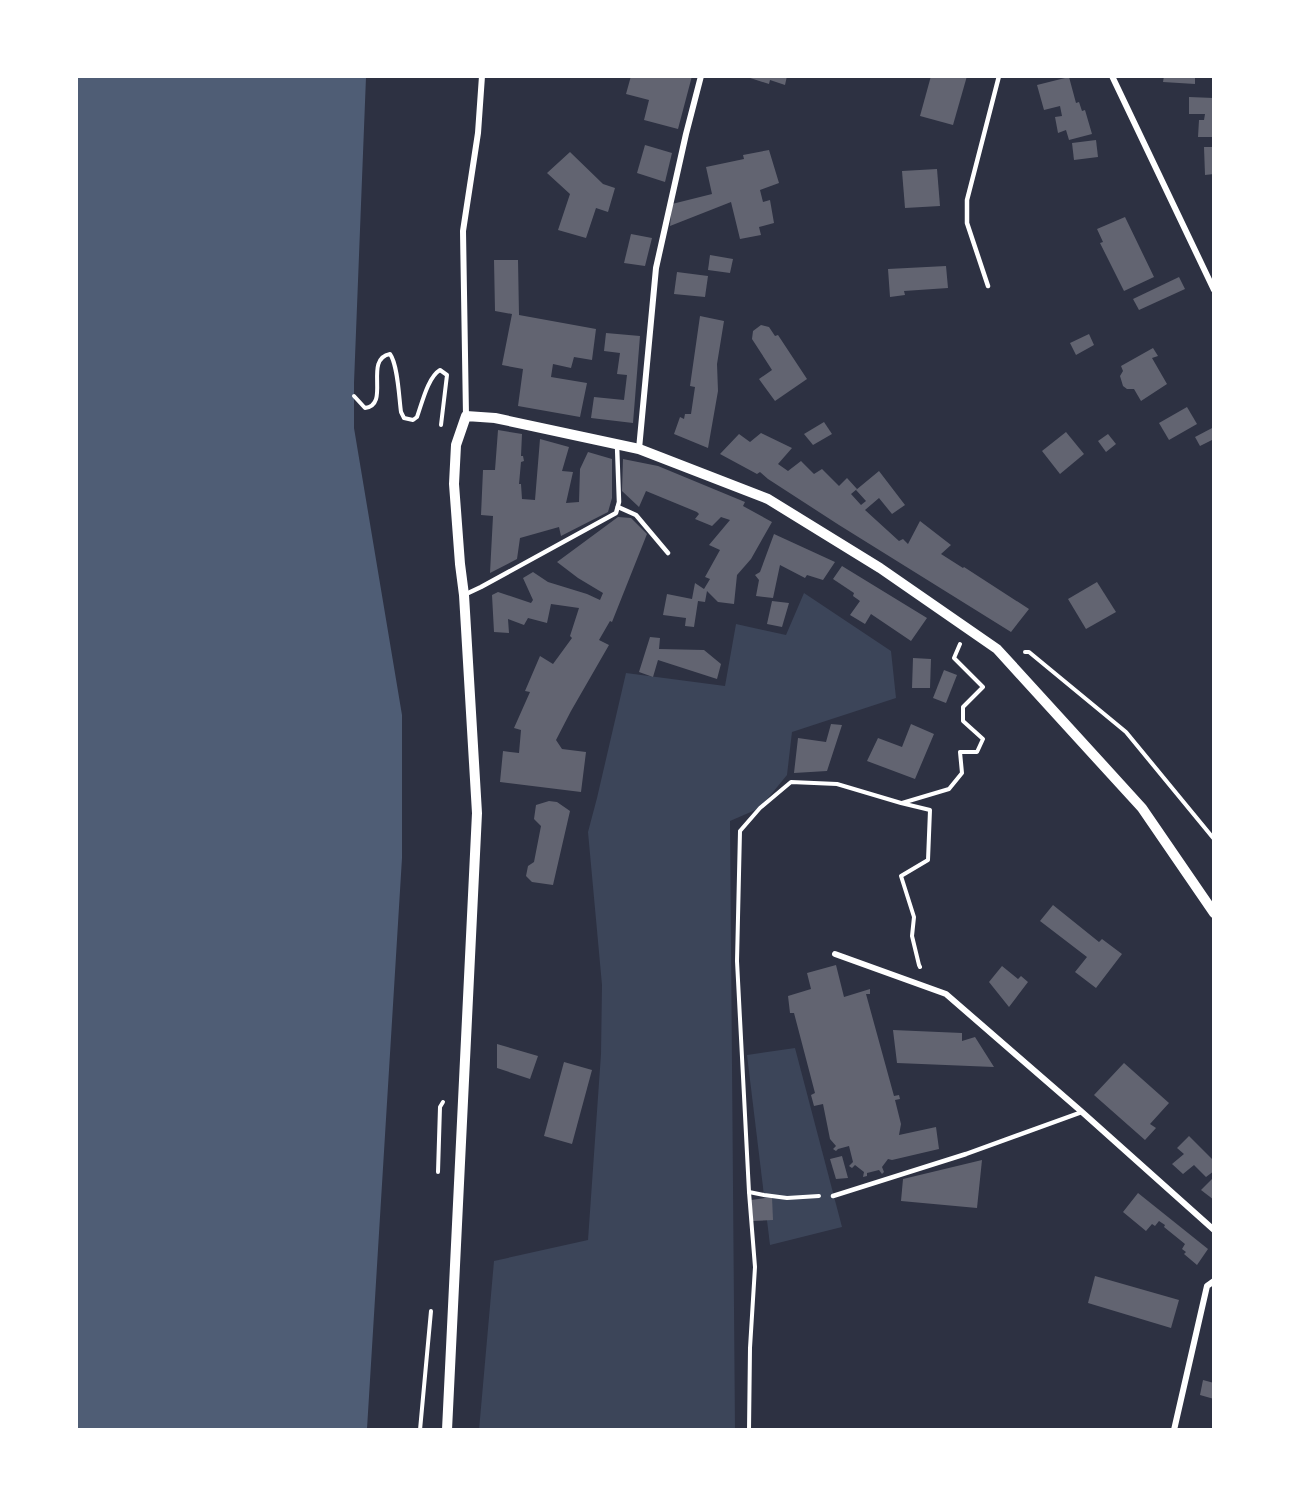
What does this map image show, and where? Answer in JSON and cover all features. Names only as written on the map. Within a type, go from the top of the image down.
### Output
[{"type":"street","points":[[447,1430],[477,813],[465,595],[460,564],[454,484],[456,445],[466,416],[463,231],[478,133],[482,76]]},
{"type":"street","points":[[639,450],[656,268],[700,76]]},
{"type":"street","points":[[1112,76],[1214,290]]},
{"type":"street","points":[[466,416],[495,418],[639,450],[768,499],[880,568],[997,650],[1142,808],[1214,913]]},
{"type":"street","points":[[835,954],[946,994],[1214,1230]]},
{"type":"street","points":[[1174,1430],[1207,1286],[1214,1281]]},
{"type":"lane","points":[[988,286],[967,223],[967,200],[999,76]]},
{"type":"lane","points":[[465,595],[616,513],[618,507],[617,445]]},
{"type":"lane","points":[[618,507],[636,515],[668,553]]},
{"type":"lane","points":[[833,1196],[966,1154],[1082,1112]]},
{"type":"path","points":[[354,396],[365,408],[371,408],[375,404],[378,366],[385,355],[390,354],[395,367],[401,412],[404,418],[413,420],[417,417],[432,378],[437,371],[444,371],[447,375],[440,432],[456,445]]},
{"type":"path","points":[[997,650],[1029,652],[1125,732],[1214,839]]},
{"type":"path","points":[[901,803],[949,789],[962,773],[960,752],[977,752],[983,739],[963,721],[963,707],[983,687],[954,658]]},
{"type":"path","points":[[749,1430],[754,1267],[737,961],[740,831],[760,808],[791,782],[837,784],[930,810],[928,860],[901,876],[914,917],[912,936],[919,965],[939,992]]},
{"type":"path","points":[[749,1192],[787,1198],[833,1196]]},
{"type":"shaded area","points":[[76,77],[366,77],[354,428],[402,715],[402,858],[367,1429],[77,1429]]},
{"type":"shaded area","points":[[804,593],[891,651],[896,698],[792,732],[787,775],[760,808],[730,821],[735,1429],[479,1430],[494,1261],[588,1240],[601,1054],[602,985],[588,832],[626,673],[725,686],[736,624],[786,635]]},
{"type":"shaded area","points":[[795,1048],[842,1227],[770,1245],[747,1055]]},
{"type":"building","points":[[631,76],[692,76],[678,129],[644,120],[649,100],[626,94]]},
{"type":"building","points":[[744,76],[787,76],[785,85],[770,80],[769,84]]},
{"type":"building","points":[[931,76],[967,76],[953,125],[920,116]]},
{"type":"building","points":[[1164,76],[1195,76],[1195,84],[1163,82]]},
{"type":"building","points":[[1069,77],[1076,103],[1079,102],[1082,111],[1085,110],[1092,134],[1069,140],[1066,130],[1058,133],[1055,117],[1062,116],[1060,106],[1044,110],[1037,85]]},
{"type":"building","points":[[1189,97],[1214,98],[1214,137],[1198,137],[1199,120],[1204,120],[1205,114],[1189,114]]},
{"type":"building","points":[[1096,140],[1098,157],[1074,160],[1072,143]]},
{"type":"building","points":[[645,145],[672,153],[665,182],[637,173]]},
{"type":"building","points":[[1204,147],[1214,147],[1214,174],[1205,175]]},
{"type":"building","points":[[769,150],[779,183],[760,190],[763,202],[770,200],[774,223],[759,227],[761,235],[740,239],[731,202],[670,226],[672,204],[712,194],[706,167],[744,159],[743,155]]},
{"type":"building","points":[[570,152],[603,184],[615,188],[608,212],[596,208],[586,238],[558,230],[570,194],[547,173]]},
{"type":"building","points":[[937,169],[940,206],[905,208],[902,171]]},
{"type":"building","points":[[1125,217],[1154,277],[1124,291],[1100,243],[1103,242],[1097,229]]},
{"type":"building","points":[[631,234],[652,238],[645,266],[624,263]]},
{"type":"building","points":[[710,255],[733,259],[730,273],[708,270]]},
{"type":"building","points":[[494,260],[518,260],[519,315],[596,329],[592,360],[574,357],[571,368],[553,364],[551,377],[587,383],[580,417],[518,406],[523,369],[502,365],[512,314],[495,311]]},
{"type":"building","points":[[946,266],[948,288],[904,291],[905,295],[890,297],[888,269]]},
{"type":"building","points":[[677,272],[708,276],[705,297],[674,294]]},
{"type":"building","points":[[1179,277],[1185,289],[1139,310],[1133,299]]},
{"type":"building","points":[[700,316],[724,321],[717,364],[718,391],[708,448],[674,434],[680,417],[684,419],[685,414],[691,414],[695,387],[690,386]]},
{"type":"building","points":[[761,325],[769,327],[775,336],[778,335],[807,379],[775,401],[759,379],[772,370],[752,339],[753,331]]},
{"type":"building","points":[[606,333],[640,336],[633,423],[591,418],[594,397],[624,400],[627,375],[617,374],[620,353],[604,351]]},
{"type":"building","points":[[1089,334],[1094,345],[1076,355],[1070,343]]},
{"type":"building","points":[[1153,348],[1158,356],[1152,358],[1167,384],[1141,401],[1134,389],[1127,389],[1123,386],[1120,376],[1123,371],[1121,366]]},
{"type":"building","points":[[1187,407],[1197,424],[1169,440],[1159,423]]},
{"type":"building","points":[[824,422],[832,434],[813,445],[804,434]]},
{"type":"building","points":[[1214,427],[1214,439],[1200,446],[1195,437]]},
{"type":"building","points":[[498,430],[522,434],[521,456],[524,461],[521,462],[519,484],[521,484],[522,499],[535,500],[540,439],[569,447],[562,471],[573,472],[566,503],[579,502],[580,469],[588,452],[612,459],[612,498],[608,512],[561,536],[559,527],[520,538],[517,559],[490,573],[493,516],[481,515],[483,470],[495,470]]},
{"type":"building","points":[[1066,432],[1084,454],[1060,474],[1042,451]]},
{"type":"building","points":[[761,433],[792,448],[778,464],[788,471],[801,461],[814,474],[822,469],[839,486],[847,478],[857,489],[851,494],[861,505],[866,501],[856,490],[879,471],[905,505],[892,514],[879,498],[865,510],[899,541],[903,539],[908,544],[920,521],[951,545],[941,554],[1029,609],[1011,632],[839,525],[760,472],[757,474],[720,454],[739,434],[750,442]]},
{"type":"building","points":[[1108,434],[1116,444],[1106,452],[1098,441]]},
{"type":"building","points":[[623,459],[658,466],[745,502],[743,506],[772,522],[751,559],[737,575],[734,604],[718,602],[707,591],[705,602],[698,601],[694,627],[685,626],[686,618],[663,615],[667,594],[692,599],[695,583],[704,589],[710,579],[705,577],[720,550],[709,545],[730,520],[721,517],[712,526],[695,519],[699,514],[697,512],[646,491],[639,507],[622,491]]},
{"type":"building","points":[[618,517],[631,518],[647,534],[612,622],[610,621],[599,640],[609,645],[556,740],[562,749],[586,752],[581,792],[500,782],[503,751],[519,753],[521,730],[514,728],[530,692],[525,691],[540,656],[553,664],[572,638],[570,636],[579,608],[551,604],[547,623],[528,618],[524,625],[508,619],[509,633],[494,632],[492,595],[498,592],[531,603],[533,600],[523,578],[533,572],[548,582],[600,600],[603,593],[557,562]]},
{"type":"building","points":[[774,534],[835,562],[823,580],[807,575],[805,578],[780,565],[773,598],[756,596],[759,580],[755,575],[760,572]]},
{"type":"building","points":[[842,566],[927,618],[911,641],[871,614],[865,624],[850,615],[860,601],[853,596],[854,593],[833,579]]},
{"type":"building","points":[[1097,582],[1116,612],[1086,629],[1068,599]]},
{"type":"building","points":[[772,601],[789,603],[782,627],[767,624]]},
{"type":"building","points":[[650,637],[660,638],[659,649],[704,650],[721,664],[717,679],[658,660],[653,677],[639,672]]},
{"type":"building","points":[[913,658],[931,659],[930,688],[912,688]]},
{"type":"building","points":[[944,670],[957,675],[946,703],[933,698]]},
{"type":"building","points":[[831,724],[842,725],[827,771],[794,773],[798,738],[826,742]]},
{"type":"building","points":[[911,724],[934,734],[915,779],[867,761],[878,738],[902,747]]},
{"type":"building","points":[[549,801],[557,802],[570,811],[553,885],[532,882],[526,876],[528,866],[534,862],[541,826],[534,819],[536,805]]},
{"type":"building","points":[[1053,905],[1099,942],[1102,939],[1122,954],[1096,988],[1075,972],[1087,957],[1040,921]]},
{"type":"building","points":[[836,965],[844,997],[870,989],[870,994],[866,994],[894,1096],[899,1095],[900,1099],[895,1100],[901,1124],[899,1135],[936,1127],[939,1149],[888,1159],[882,1167],[884,1172],[882,1174],[879,1170],[867,1173],[867,1176],[863,1177],[864,1172],[855,1165],[852,1168],[849,1166],[853,1162],[849,1146],[836,1151],[833,1149],[836,1146],[830,1139],[823,1104],[814,1106],[811,1095],[815,1093],[794,1013],[790,1013],[788,996],[811,989],[807,973]]},
{"type":"building","points":[[1002,966],[1018,979],[1021,976],[1028,982],[1009,1007],[989,982]]},
{"type":"building","points":[[893,1030],[962,1033],[962,1041],[975,1037],[994,1067],[897,1063]]},
{"type":"building","points":[[497,1044],[538,1056],[530,1079],[497,1068]]},
{"type":"building","points":[[564,1062],[592,1070],[572,1144],[544,1136]]},
{"type":"building","points":[[1124,1063],[1169,1103],[1150,1124],[1156,1128],[1145,1140],[1094,1095]]},
{"type":"building","points":[[1189,1136],[1214,1161],[1214,1171],[1206,1177],[1194,1165],[1183,1174],[1172,1164],[1184,1154],[1177,1148]]},
{"type":"building","points":[[842,1156],[848,1178],[836,1179],[830,1159]]},
{"type":"building","points":[[982,1160],[977,1208],[901,1201],[903,1179]]},
{"type":"building","points":[[1214,1177],[1214,1200],[1201,1190]]},
{"type":"building","points":[[1138,1193],[1208,1249],[1197,1265],[1184,1254],[1186,1252],[1182,1249],[1185,1244],[1164,1227],[1165,1225],[1159,1221],[1155,1226],[1152,1224],[1146,1231],[1123,1212]]},
{"type":"building","points":[[772,1197],[773,1220],[753,1221],[751,1200]]},
{"type":"building","points":[[1095,1276],[1179,1300],[1171,1328],[1088,1303]]},
{"type":"building","points":[[1203,1380],[1214,1383],[1214,1399],[1200,1395]]}]
